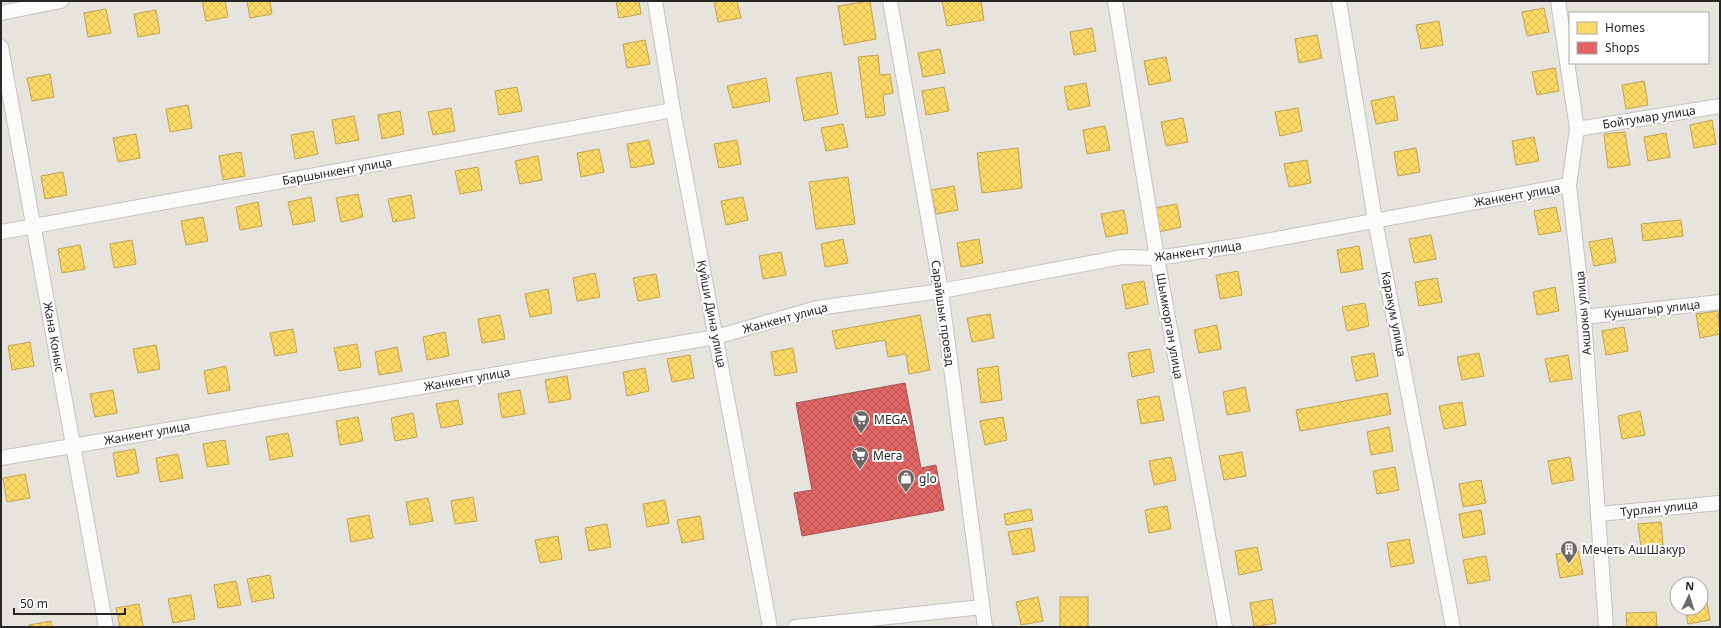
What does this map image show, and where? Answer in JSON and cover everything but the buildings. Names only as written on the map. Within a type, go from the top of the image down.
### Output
[{"type":"street","points":[[1,13],[61,1]]},
{"type":"street","name":"Куйши Дина улица","points":[[655,1],[770,627]]},
{"type":"street","name":"Сарайшык проезд","points":[[890,1],[941,291],[985,627]]},
{"type":"street","name":"Шымкорган улица","points":[[1115,1],[1157,258],[1225,627]]},
{"type":"street","name":"Каракум улица","points":[[1339,1],[1376,220],[1453,627]]},
{"type":"street","name":"Акшокы улица","points":[[1558,1],[1577,128],[1569,185],[1584,316],[1606,627]]},
{"type":"street","name":"Жана Коныс","points":[[1,47],[72,446],[106,627]]},
{"type":"street","name":"Бойтумар улица","points":[[1577,128],[1720,106]]},
{"type":"street","name":"Баршынкент улица","points":[[1,232],[674,110]]},
{"type":"street","name":"Жанкент улица","points":[[1,458],[716,337],[817,308],[941,291],[1122,257],[1157,258],[1243,245],[1569,185]]},
{"type":"street","name":"Куншагыр улица","points":[[1584,316],[1720,302]]},
{"type":"street","name":"Турлан улица","points":[[1598,514],[1720,502]]},
{"type":"street","points":[[795,627],[982,607]]},
{"type":"place","name":"MEGA","points":[[861,434]]},
{"type":"place","name":"Мега","points":[[860,470]]},
{"type":"place","name":"glo","points":[[906,493]]},
{"type":"place","name":"Мечеть АшШакур","points":[[1569,564]]}]
